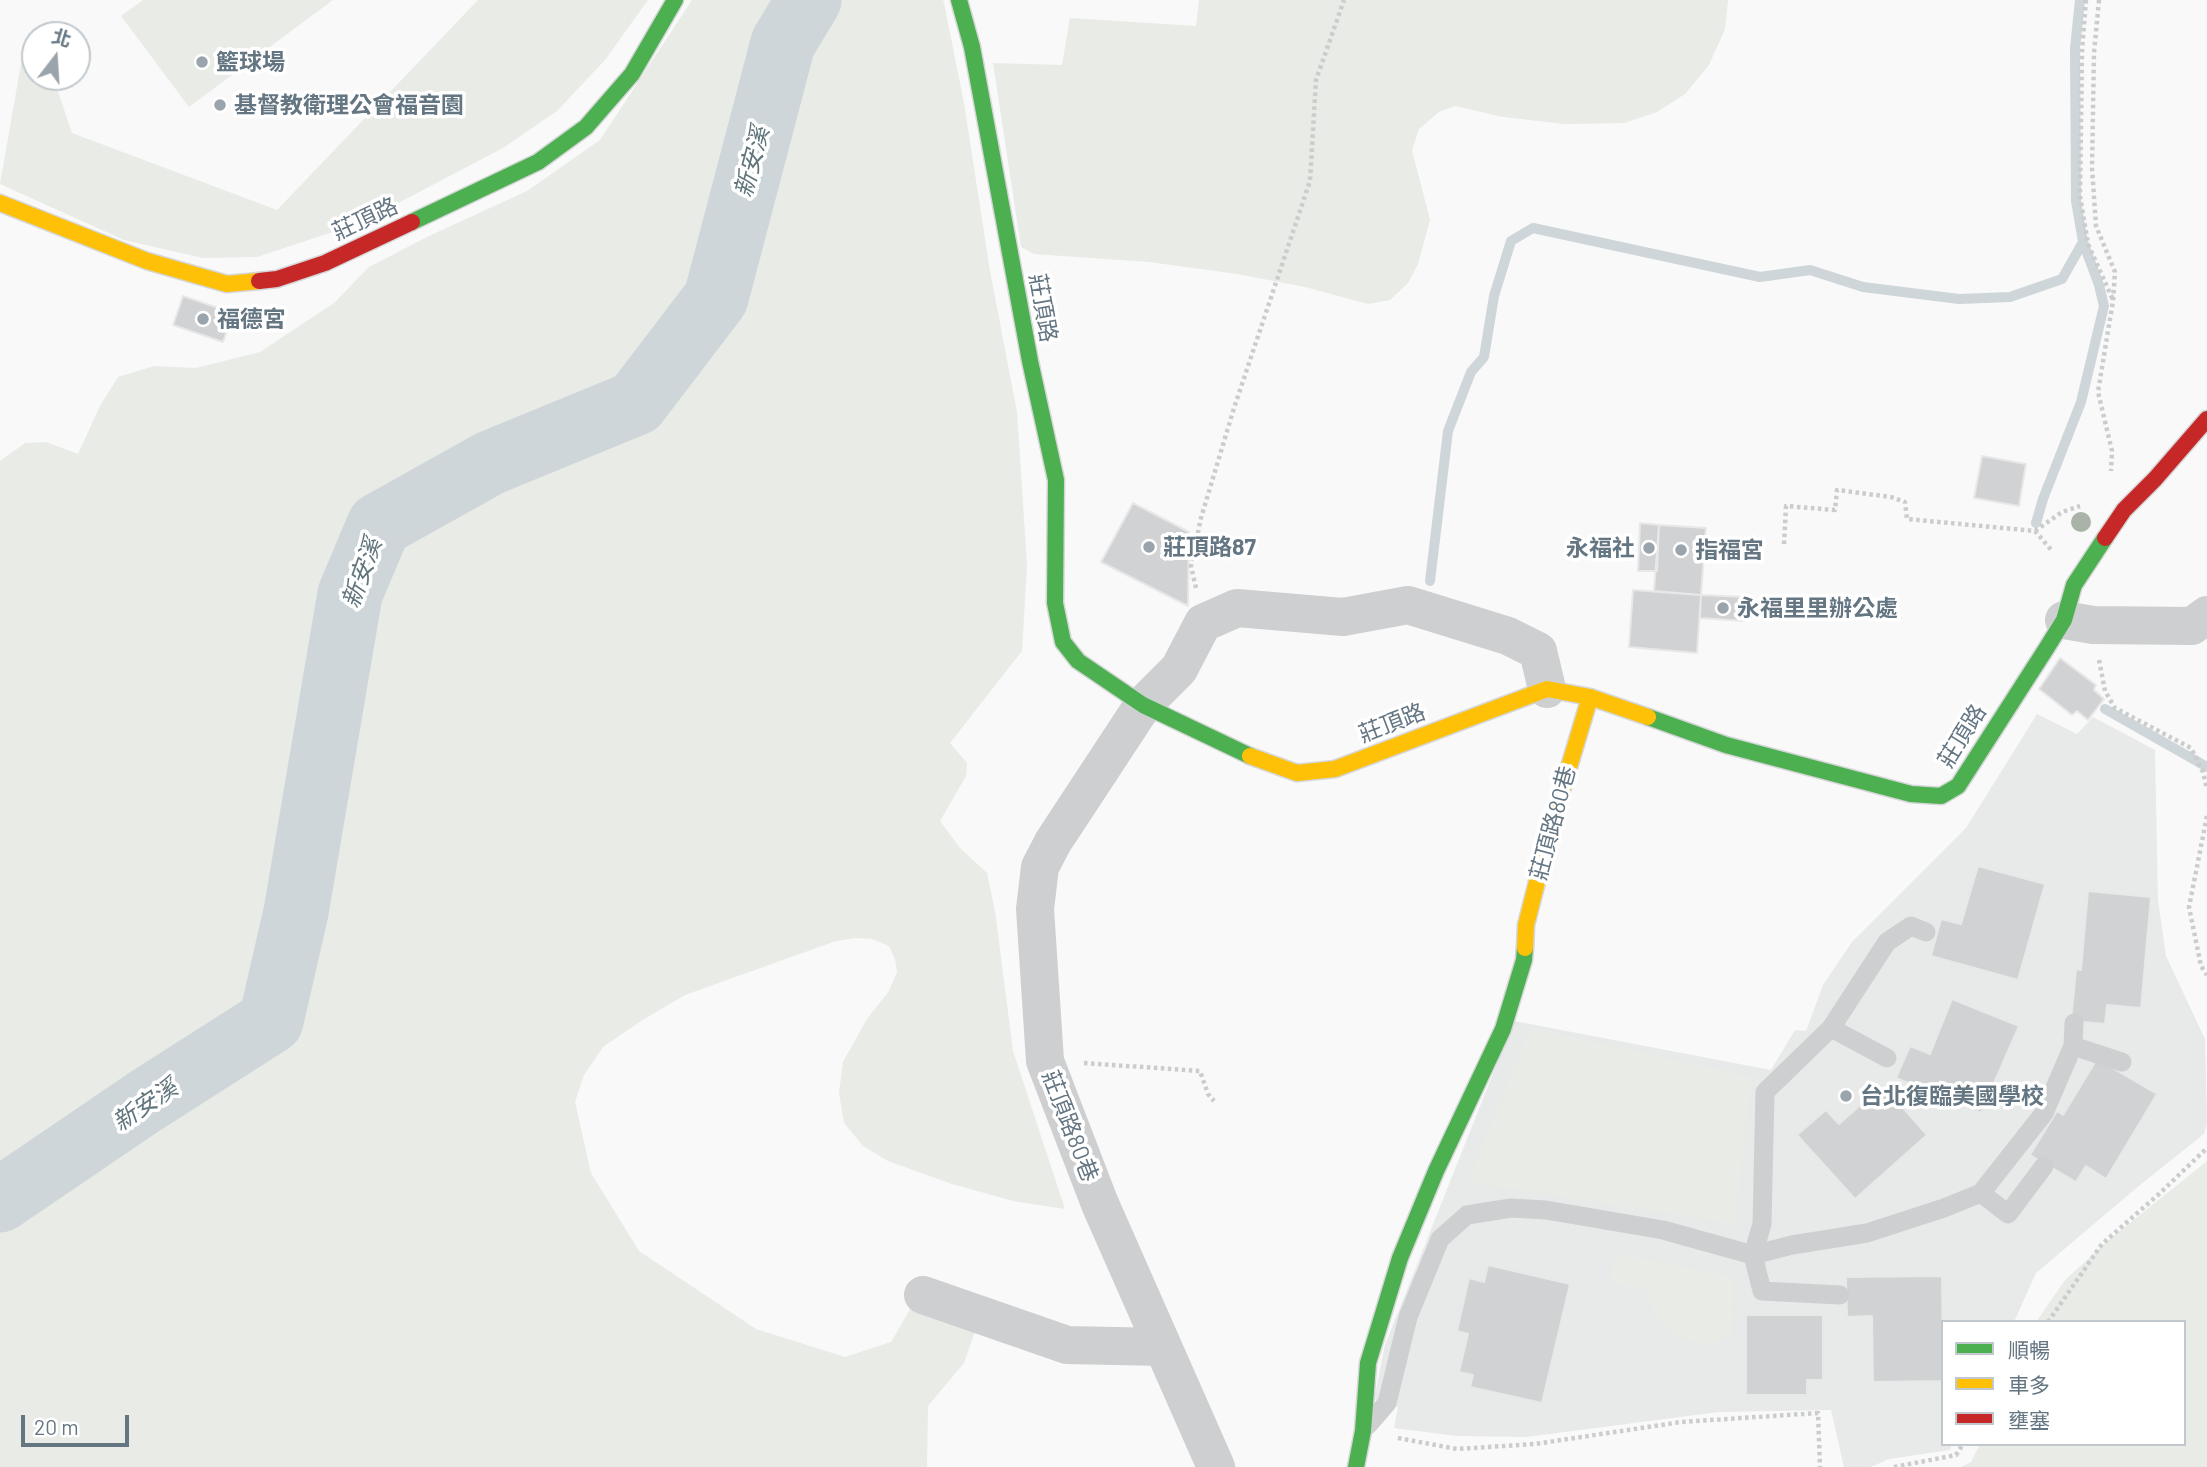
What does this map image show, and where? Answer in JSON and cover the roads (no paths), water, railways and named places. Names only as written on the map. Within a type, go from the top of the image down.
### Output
[{"type":"street","name":"莊頂路","points":[[0,203],[147,261],[227,284],[277,279],[336,258],[538,162],[586,127],[632,74],[675,0]]},
{"type":"street","name":"莊頂路","points":[[959,0],[972,47],[1030,362],[1056,480],[1055,603],[1063,642],[1078,661],[1143,705],[1264,762],[1297,773],[1335,769],[1547,690],[1590,697],[1726,745],[1911,794],[1941,796],[1958,786],[2077,610],[2124,510],[2207,419]]},
{"type":"street","name":"莊頂路80巷","points":[[1216,1467],[1100,1204],[1045,1061],[1035,909],[1040,867],[1053,842],[1143,705],[1179,670],[1203,623],[1237,608],[1343,617],[1408,605],[1508,636],[1538,652],[1547,690]]},
{"type":"street","points":[[2077,610],[2192,626],[2207,615]]},
{"type":"street","name":"莊頂路80巷","points":[[1356,1467],[1363,1431],[1368,1363],[1400,1258],[1436,1171],[1503,1029],[1524,960],[1526,925],[1551,827],[1590,697]]},
{"type":"street","points":[[923,1295],[1067,1345],[1163,1347]]},
{"type":"lane","points":[[1840,1295],[1762,1291],[1753,1255],[1762,1224],[1765,1092],[1831,1028],[1887,942],[1911,926],[1926,932]]},
{"type":"lane","points":[[1363,1431],[1387,1403],[1408,1317],[1440,1239],[1467,1215],[1511,1208],[1546,1210],[1663,1230],[1753,1255],[1792,1245],[1867,1233],[1981,1194],[2044,1113],[2073,1046],[2074,1023]]},
{"type":"lane","points":[[1831,1028],[1887,1058]]},
{"type":"lane","points":[[2073,1046],[2122,1062]]},
{"type":"lane","points":[[1981,1194],[2008,1214],[2044,1166]]},
{"type":"waterway","name":"新安溪","points":[[0,1200],[144,1102],[271,1021],[296,912],[350,594],[379,525],[490,463],[636,403],[716,298],[783,43],[809,0]]},
{"type":"waterway","points":[[2036,523],[2081,402],[2104,306],[2083,242],[2076,201],[2075,48],[2080,0]]},
{"type":"waterway","points":[[1430,581],[1448,431],[1471,372],[1484,357],[1494,296],[1511,241],[1533,228],[1760,277],[1810,270],[1863,287],[1959,299],[2010,297],[2062,279],[2083,242]]},
{"type":"waterway","points":[[2105,709],[2207,767]]},
{"type":"place","name":"籃球場","points":[[202,62]]},
{"type":"place","name":"基督教衛理公會福音園","points":[[220,105]]},
{"type":"place","name":"福德宮","points":[[203,319]]},
{"type":"place","name":"莊頂路87","points":[[1149,547]]},
{"type":"place","name":"永福社","points":[[1649,548]]},
{"type":"place","name":"指福宮","points":[[1681,550]]},
{"type":"place","name":"永福里里辦公處","points":[[1723,608]]},
{"type":"place","name":"台北復臨美國學校","points":[[1846,1096]]}]
